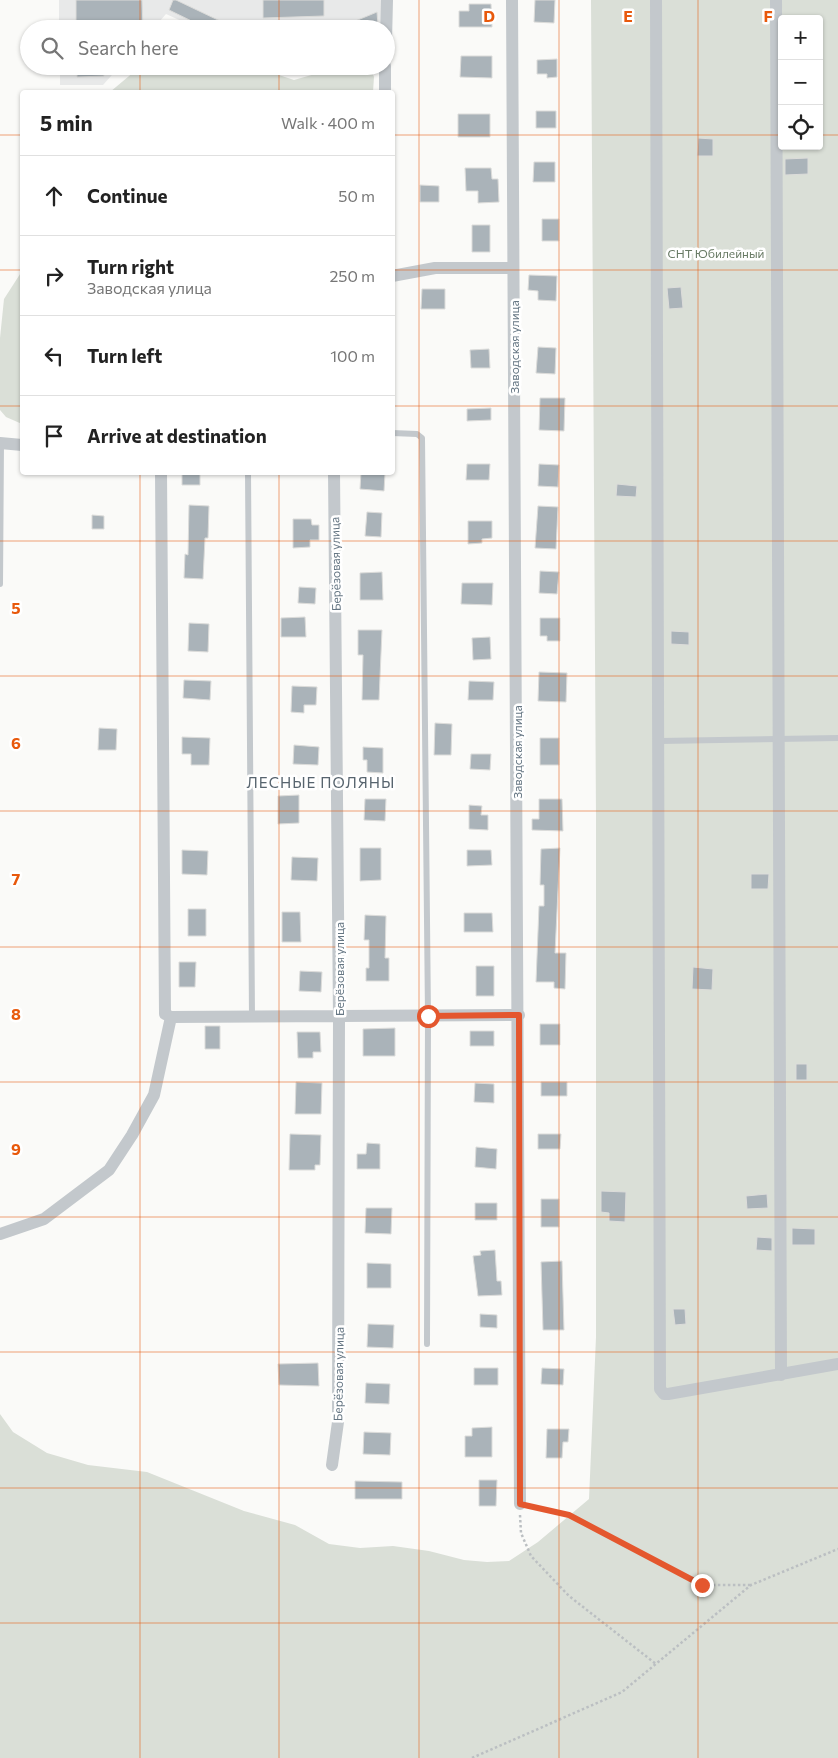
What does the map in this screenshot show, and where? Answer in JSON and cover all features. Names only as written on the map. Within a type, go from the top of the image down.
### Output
[{"type":"street","points":[[387,0],[387,20]]},
{"type":"street","name":"Заводская улица","points":[[512,0],[519,1015],[520,1504]]},
{"type":"street","points":[[656,0],[660,741],[660,1389],[668,1394],[838,1364]]},
{"type":"street","points":[[776,0],[781,1375]]},
{"type":"street","points":[[384,90],[385,75]]},
{"type":"street","points":[[395,275],[435,268],[514,268]]},
{"type":"street","points":[[0,443],[20,445]]},
{"type":"street","points":[[161,475],[165,1014],[171,1017],[519,1015]]},
{"type":"street","name":"Берёзовая улица","points":[[332,1465],[338,1422],[339,1016],[334,475]]},
{"type":"street","points":[[0,1234],[44,1219],[109,1170],[132,1135],[154,1095],[171,1017]]},
{"type":"lane","points":[[395,433],[417,434],[422,438],[428,1016],[428,1344]]},
{"type":"lane","points":[[0,443],[0,584]]},
{"type":"lane","points":[[248,475],[252,1016]]},
{"type":"lane","points":[[660,741],[838,738]]},
{"type":"path","points":[[656,1664],[569,1596],[532,1556],[521,1533],[520,1504],[569,1515],[702,1585],[751,1586]]},
{"type":"path","points":[[472,1758],[622,1692],[751,1586],[838,1549]]},
{"type":"shaded area","points":[[59,0],[384,0],[383,20],[179,20],[166,14],[161,20],[59,20]]},
{"type":"shaded area","points":[[60,75],[112,75],[103,85],[60,85]]},
{"type":"green space","name":"СНТ Юбилейный","points":[[591,0],[838,0],[838,1758],[0,1758],[0,1414],[13,1432],[47,1453],[88,1465],[147,1472],[244,1511],[295,1525],[329,1544],[360,1548],[393,1546],[429,1551],[464,1560],[509,1561],[538,1542],[589,1499],[596,1337],[596,818]]},
{"type":"green space","points":[[130,75],[279,75],[294,80],[312,75],[373,75],[374,77],[373,90],[112,90]]},
{"type":"green space","points":[[20,274],[20,423],[6,417],[0,410],[0,338],[4,299]]},
{"type":"building","points":[[76,0],[142,0],[143,20],[76,20]]},
{"type":"building","points":[[173,0],[176,0],[218,20],[190,20],[169,10]]},
{"type":"building","points":[[263,0],[324,0],[324,16],[263,18]]},
{"type":"building","points":[[535,0],[555,0],[554,23],[534,22]]},
{"type":"building","points":[[469,4],[491,4],[492,27],[459,27],[459,11],[469,11]]},
{"type":"building","points":[[377,12],[378,20],[358,20]]},
{"type":"building","points":[[461,56],[492,56],[492,78],[460,77]]},
{"type":"building","points":[[557,59],[557,77],[547,78],[547,74],[537,74],[537,60]]},
{"type":"building","points":[[77,75],[104,76],[77,77]]},
{"type":"building","points":[[536,111],[556,111],[556,128],[536,128]]},
{"type":"building","points":[[458,114],[490,114],[490,137],[458,137]]},
{"type":"building","points":[[698,138],[713,139],[713,156],[697,156]]},
{"type":"building","points":[[808,158],[808,174],[785,175],[785,159]]},
{"type":"building","points":[[534,162],[555,162],[555,182],[533,182]]},
{"type":"building","points":[[465,168],[491,168],[492,179],[498,179],[499,202],[478,203],[478,191],[466,191]]},
{"type":"building","points":[[420,185],[439,186],[439,202],[420,202]]},
{"type":"building","points":[[542,219],[559,219],[559,241],[542,241]]},
{"type":"building","points":[[472,225],[490,225],[490,252],[472,252]]},
{"type":"building","points":[[529,275],[557,276],[556,301],[538,300],[538,291],[528,290]]},
{"type":"building","points":[[681,287],[683,308],[669,309],[667,288]]},
{"type":"building","points":[[422,289],[445,289],[445,309],[421,309]]},
{"type":"building","points":[[538,347],[556,348],[555,374],[536,373]]},
{"type":"building","points":[[489,349],[490,368],[471,368],[470,350]]},
{"type":"building","points":[[540,398],[565,398],[564,431],[539,430]]},
{"type":"building","points":[[491,408],[491,420],[467,421],[467,409]]},
{"type":"building","points":[[467,464],[490,464],[489,480],[466,480]]},
{"type":"building","points":[[539,464],[559,465],[558,487],[538,486]]},
{"type":"building","points":[[182,475],[200,475],[200,485],[182,485]]},
{"type":"building","points":[[361,475],[385,475],[384,491],[360,489]]},
{"type":"building","points":[[617,484],[637,486],[636,497],[616,496]]},
{"type":"building","points":[[189,505],[209,506],[208,538],[205,538],[203,579],[184,578],[185,554],[188,555]]},
{"type":"building","points":[[538,506],[558,507],[556,549],[535,548]]},
{"type":"building","points":[[367,512],[382,513],[381,537],[365,536]]},
{"type":"building","points":[[92,515],[104,516],[104,529],[92,529]]},
{"type":"building","points":[[293,519],[311,519],[312,525],[319,525],[319,540],[310,540],[310,547],[293,548]]},
{"type":"building","points":[[468,521],[492,521],[492,538],[482,539],[482,543],[468,544]]},
{"type":"building","points":[[540,571],[559,572],[557,594],[539,593]]},
{"type":"building","points":[[382,572],[383,600],[360,600],[360,573]]},
{"type":"building","points":[[462,583],[493,583],[492,605],[461,604]]},
{"type":"building","points":[[299,587],[316,588],[315,604],[298,603]]},
{"type":"building","points":[[305,617],[306,637],[281,637],[281,618]]},
{"type":"building","points":[[540,618],[560,618],[560,641],[547,641],[547,636],[540,636]]},
{"type":"building","points":[[189,623],[209,624],[208,652],[188,651]]},
{"type":"building","points":[[358,630],[382,630],[379,700],[362,700],[363,655],[358,655]]},
{"type":"building","points":[[671,631],[689,632],[689,645],[671,644]]},
{"type":"building","points":[[490,637],[491,659],[473,660],[472,638]]},
{"type":"building","points":[[539,672],[567,673],[566,702],[538,701]]},
{"type":"building","points":[[184,680],[211,681],[210,700],[183,698]]},
{"type":"building","points":[[469,681],[494,682],[493,700],[468,700]]},
{"type":"building","points":[[292,686],[317,687],[316,705],[304,705],[304,713],[291,712]]},
{"type":"building","points":[[435,723],[452,724],[451,755],[434,755]]},
{"type":"building","points":[[99,728],[117,729],[116,750],[98,750]]},
{"type":"building","points":[[182,737],[210,738],[209,765],[191,765],[191,754],[182,754]]},
{"type":"building","points":[[540,738],[559,738],[559,765],[540,765]]},
{"type":"building","points":[[294,745],[319,747],[318,765],[293,764]]},
{"type":"building","points":[[363,747],[383,748],[383,773],[367,772],[367,760],[363,760]]},
{"type":"building","points":[[471,754],[491,754],[490,770],[470,769]]},
{"type":"building","points":[[299,795],[299,823],[278,824],[278,796]]},
{"type":"building","points":[[365,799],[386,799],[385,821],[364,820]]},
{"type":"building","points":[[539,799],[562,799],[563,831],[532,830],[532,819],[539,819]]},
{"type":"building","points":[[469,805],[482,806],[481,815],[488,815],[488,830],[469,829]]},
{"type":"building","points":[[360,848],[381,848],[381,880],[360,881]]},
{"type":"building","points":[[560,848],[555,953],[566,953],[565,989],[554,988],[554,982],[536,982],[539,906],[544,906],[544,885],[540,885],[541,849]]},
{"type":"building","points":[[182,850],[208,851],[207,875],[182,874]]},
{"type":"building","points":[[467,850],[491,850],[492,865],[467,866]]},
{"type":"building","points":[[292,857],[318,858],[317,881],[291,880]]},
{"type":"building","points":[[751,874],[769,874],[768,889],[751,889]]},
{"type":"building","points":[[188,909],[206,909],[206,936],[188,936]]},
{"type":"building","points":[[282,912],[300,912],[301,942],[282,942]]},
{"type":"building","points":[[464,913],[492,913],[493,932],[464,932]]},
{"type":"building","points":[[365,915],[386,916],[385,958],[389,958],[389,981],[366,981],[366,968],[369,968],[369,940],[364,940]]},
{"type":"building","points":[[179,962],[196,962],[195,987],[179,987]]},
{"type":"building","points":[[476,966],[494,966],[494,996],[476,996]]},
{"type":"building","points":[[693,967],[713,969],[712,990],[692,989]]},
{"type":"building","points":[[300,971],[322,972],[321,992],[299,991]]},
{"type":"building","points":[[540,1024],[560,1024],[560,1045],[540,1045]]},
{"type":"building","points":[[205,1026],[220,1026],[220,1049],[205,1049]]},
{"type":"building","points":[[395,1028],[395,1056],[363,1056],[363,1029]]},
{"type":"building","points":[[470,1031],[494,1031],[494,1046],[470,1046]]},
{"type":"building","points":[[297,1032],[320,1032],[321,1052],[313,1052],[313,1058],[298,1058]]},
{"type":"building","points":[[796,1064],[807,1064],[807,1080],[796,1080]]},
{"type":"building","points":[[296,1082],[322,1083],[321,1114],[295,1114]]},
{"type":"building","points":[[541,1082],[567,1082],[567,1096],[541,1096]]},
{"type":"building","points":[[475,1083],[494,1084],[494,1103],[474,1102]]},
{"type":"building","points":[[290,1134],[321,1135],[320,1165],[315,1165],[315,1170],[289,1170]]},
{"type":"building","points":[[538,1134],[561,1134],[560,1149],[538,1149]]},
{"type":"building","points":[[367,1143],[380,1144],[380,1169],[357,1169],[357,1154],[366,1154]]},
{"type":"building","points":[[476,1147],[497,1149],[496,1169],[475,1167]]},
{"type":"building","points":[[601,1191],[626,1192],[625,1222],[609,1221],[609,1213],[601,1212]]},
{"type":"building","points":[[767,1194],[768,1208],[747,1209],[746,1196]]},
{"type":"building","points":[[541,1199],[559,1199],[559,1227],[541,1227]]},
{"type":"building","points":[[475,1203],[497,1203],[497,1220],[475,1220]]},
{"type":"building","points":[[366,1208],[392,1208],[391,1234],[365,1233]]},
{"type":"building","points":[[792,1228],[815,1229],[815,1245],[792,1245]]},
{"type":"building","points":[[757,1237],[772,1238],[772,1251],[756,1250]]},
{"type":"building","points":[[495,1250],[497,1281],[501,1281],[502,1295],[478,1296],[473,1256],[481,1255],[480,1251]]},
{"type":"building","points":[[562,1261],[564,1330],[543,1330],[541,1262]]},
{"type":"building","points":[[367,1263],[391,1264],[391,1288],[367,1288]]},
{"type":"building","points":[[673,1309],[685,1309],[686,1324],[675,1325]]},
{"type":"building","points":[[480,1314],[497,1315],[497,1328],[480,1327]]},
{"type":"building","points":[[368,1324],[394,1325],[393,1348],[367,1347]]},
{"type":"building","points":[[318,1363],[319,1386],[279,1385],[278,1364]]},
{"type":"building","points":[[474,1368],[498,1368],[498,1385],[474,1385]]},
{"type":"building","points":[[542,1368],[564,1369],[563,1385],[541,1384]]},
{"type":"building","points":[[366,1383],[390,1384],[389,1404],[365,1403]]},
{"type":"building","points":[[492,1427],[492,1457],[465,1457],[465,1436],[472,1436],[472,1428]]},
{"type":"building","points":[[547,1429],[569,1429],[568,1442],[563,1442],[562,1458],[546,1458]]},
{"type":"building","points":[[364,1432],[391,1433],[390,1455],[363,1454]]},
{"type":"building","points":[[479,1480],[497,1480],[496,1506],[479,1506]]},
{"type":"building","points":[[355,1481],[402,1482],[402,1499],[355,1499]]},
{"type":"district","name":"ЛЕСНЫЕ ПОЛЯНЫ","points":[[321,782]]},
{"type":"route","points":[[428,1016],[519,1015],[520,1504],[569,1515],[702,1585]]}]
